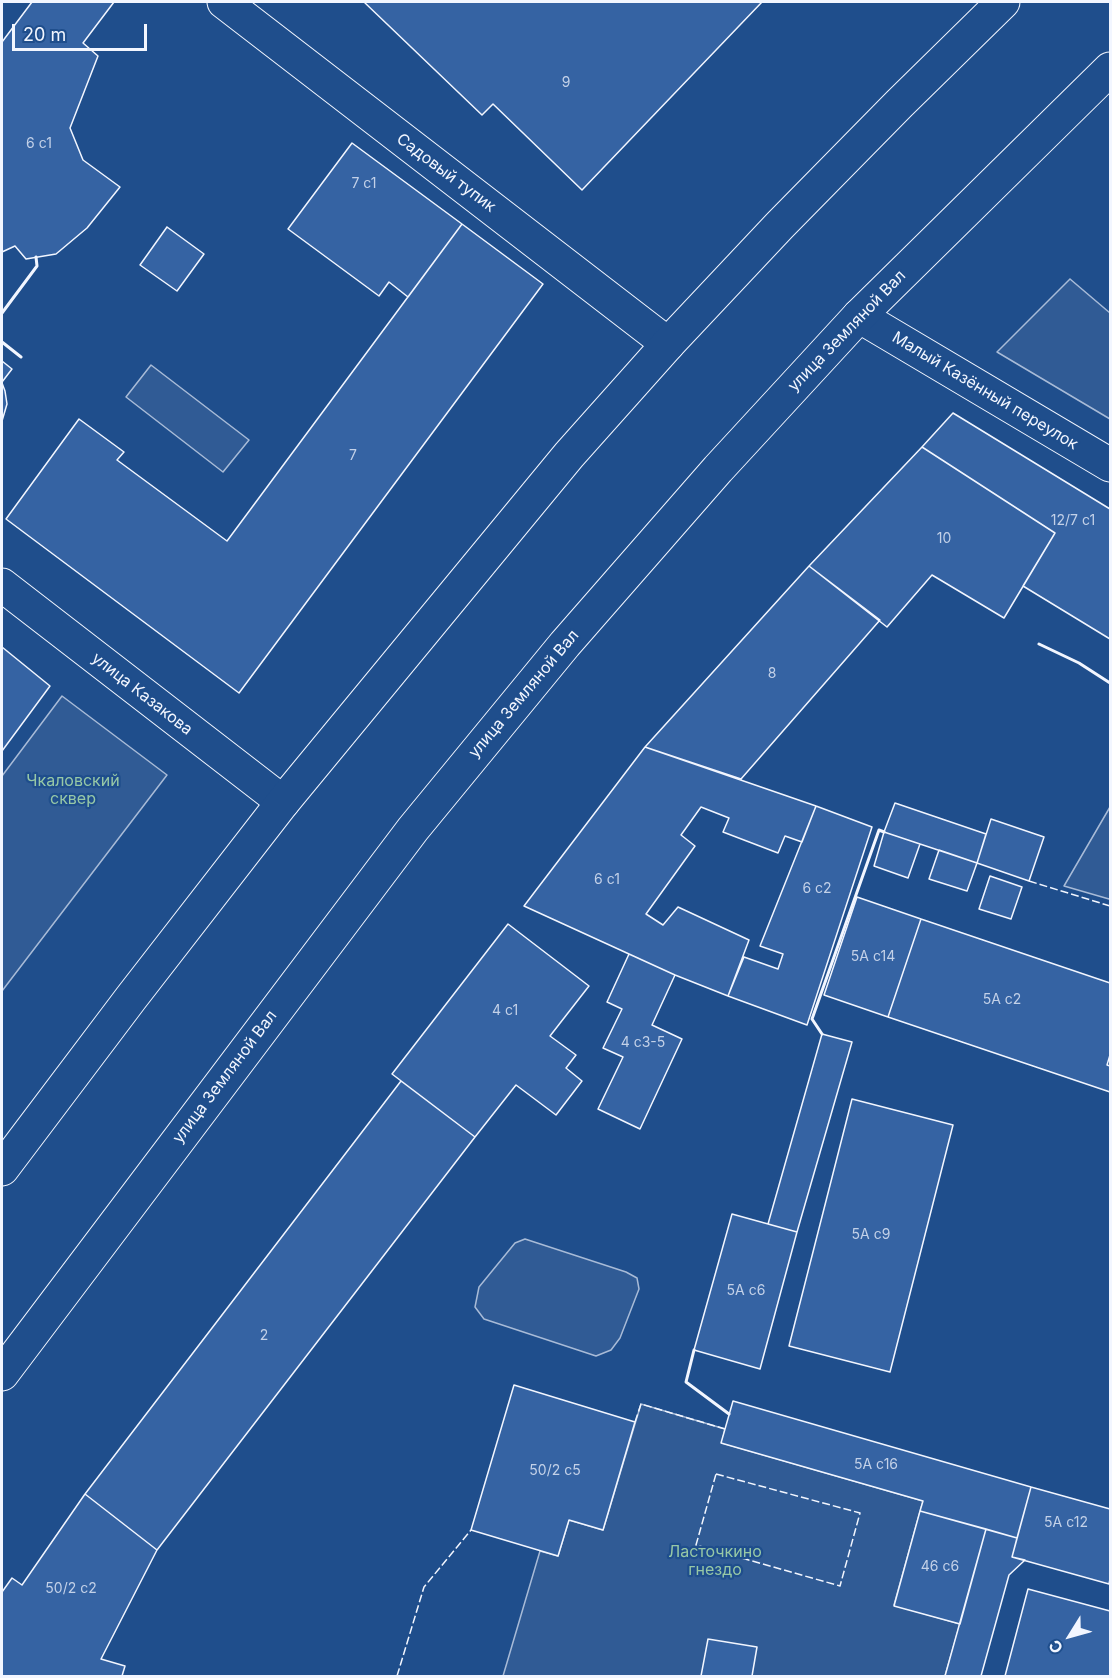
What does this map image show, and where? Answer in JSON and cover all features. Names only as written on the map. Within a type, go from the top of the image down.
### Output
[{"type":"main road","name":"Садовый тупик","points":[[224,2],[668,344]]},
{"type":"main road","points":[[2,1169],[283,802],[570,455],[668,344],[780,225],[1003,2]]},
{"type":"main road","name":"улица Земляной Вал","points":[[2,1374],[413,829],[513,706],[718,469],[859,316],[1110,69]]},
{"type":"main road","name":"Малый Казённый переулок","points":[[859,316],[1110,465]]},
{"type":"main road","name":"улица Казакова","points":[[2,585],[283,802]]},
{"type":"green space","points":[[1070,279],[1110,313],[1110,419],[997,352]]},
{"type":"green space","points":[[151,365],[249,440],[223,472],[126,397]]},
{"type":"green space","name":"Чкаловский сквер","points":[[62,696],[167,775],[2,991],[2,776]]},
{"type":"green space","points":[[1110,807],[1110,898],[1109,899],[1064,886]]},
{"type":"green space","points":[[525,1239],[626,1272],[637,1278],[639,1289],[620,1338],[611,1350],[596,1356],[484,1319],[475,1307],[479,1287],[515,1243]]},
{"type":"green space","name":"Ласточкино гнездо","points":[[641,1404],[725,1429],[722,1443],[923,1501],[894,1605],[960,1624],[945,1676],[503,1676],[540,1551],[558,1556],[569,1520],[603,1530]]},
{"type":"building","points":[[32,2],[114,2],[83,43],[98,56],[70,128],[83,160],[120,187],[87,228],[56,254],[26,259],[15,246],[2,252],[2,42]]},
{"type":"building","points":[[364,2],[762,2],[582,190],[493,104],[482,115]]},
{"type":"building","points":[[352,143],[462,224],[408,297],[389,282],[379,296],[288,229]]},
{"type":"building","points":[[462,224],[543,284],[239,693],[6,519],[79,419],[124,452],[117,460],[227,541]]},
{"type":"building","points":[[167,227],[204,254],[177,291],[140,265]]},
{"type":"building","points":[[2,361],[12,369],[2,382]]},
{"type":"building","points":[[2,383],[7,404],[2,421]]},
{"type":"building","points":[[953,413],[1110,509],[1110,639],[1023,586],[1055,533],[922,447]]},
{"type":"building","points":[[922,447],[1055,533],[1004,618],[932,575],[887,627],[809,566]]},
{"type":"building","points":[[809,566],[880,620],[741,779],[645,747]]},
{"type":"building","points":[[2,647],[50,686],[2,751]]},
{"type":"building","points":[[645,747],[816,806],[802,842],[785,836],[778,853],[723,832],[729,818],[701,807],[681,835],[695,846],[646,914],[663,925],[678,907],[749,940],[728,996],[675,975],[524,906]]},
{"type":"building","points":[[895,803],[986,834],[977,863],[884,832]]},
{"type":"building","points":[[816,806],[872,827],[807,1025],[728,996],[744,957],[778,969],[783,954],[760,946]]},
{"type":"building","points":[[991,819],[1044,837],[1029,881],[977,863]]},
{"type":"building","points":[[884,832],[920,844],[908,878],[874,866]]},
{"type":"building","points":[[939,850],[977,863],[967,891],[929,879]]},
{"type":"building","points":[[990,876],[1022,887],[1011,919],[979,909]]},
{"type":"building","points":[[857,897],[921,919],[888,1017],[824,995]]},
{"type":"building","points":[[921,919],[1110,983],[1110,1055],[1107,1065],[1110,1066],[1110,1092],[888,1017]]},
{"type":"building","points":[[508,924],[589,986],[550,1036],[576,1055],[566,1068],[582,1081],[556,1115],[516,1085],[475,1137],[392,1074]]},
{"type":"building","points":[[629,954],[675,975],[652,1025],[682,1039],[640,1129],[598,1109],[623,1057],[603,1048],[622,1009],[607,1002]]},
{"type":"building","points":[[822,1034],[852,1042],[797,1232],[768,1224]]},
{"type":"building","points":[[401,1081],[475,1137],[157,1550],[85,1494]]},
{"type":"building","points":[[852,1099],[953,1125],[890,1372],[789,1346]]},
{"type":"building","points":[[732,1214],[797,1232],[760,1369],[694,1350]]},
{"type":"building","points":[[514,1385],[635,1422],[603,1530],[569,1520],[558,1556],[471,1530]]},
{"type":"building","points":[[733,1401],[1031,1487],[1017,1538],[920,1511],[923,1501],[721,1443]]},
{"type":"building","points":[[1031,1487],[1110,1509],[1109,1584],[1012,1557]]},
{"type":"building","points":[[85,1494],[157,1550],[101,1659],[125,1666],[122,1676],[2,1676],[2,1592],[12,1578],[22,1585]]},
{"type":"building","points":[[920,1511],[986,1529],[960,1624],[894,1606]]},
{"type":"building","points":[[986,1529],[1017,1538],[1012,1557],[1025,1560],[1009,1575],[981,1676],[945,1676]]},
{"type":"building","points":[[1028,1589],[1110,1611],[1110,1676],[1005,1676]]},
{"type":"building","points":[[708,1639],[757,1647],[752,1676],[701,1676]]},
{"type":"fence","points":[[1029,881],[1110,906]]},
{"type":"fence","points":[[635,1422],[641,1404],[725,1429]]},
{"type":"fence","points":[[716,1474],[860,1513],[840,1586],[696,1545],[716,1474]]},
{"type":"fence","points":[[397,1676],[424,1587],[471,1530]]},
{"type":"wall","points":[[2,313],[37,266],[36,257]]},
{"type":"wall","points":[[2,342],[21,357]]},
{"type":"wall","points":[[1039,644],[1079,663],[1110,683]]},
{"type":"wall","points":[[822,1034],[812,1019],[879,830],[884,832]]},
{"type":"wall","points":[[694,1350],[686,1382],[729,1414]]}]
